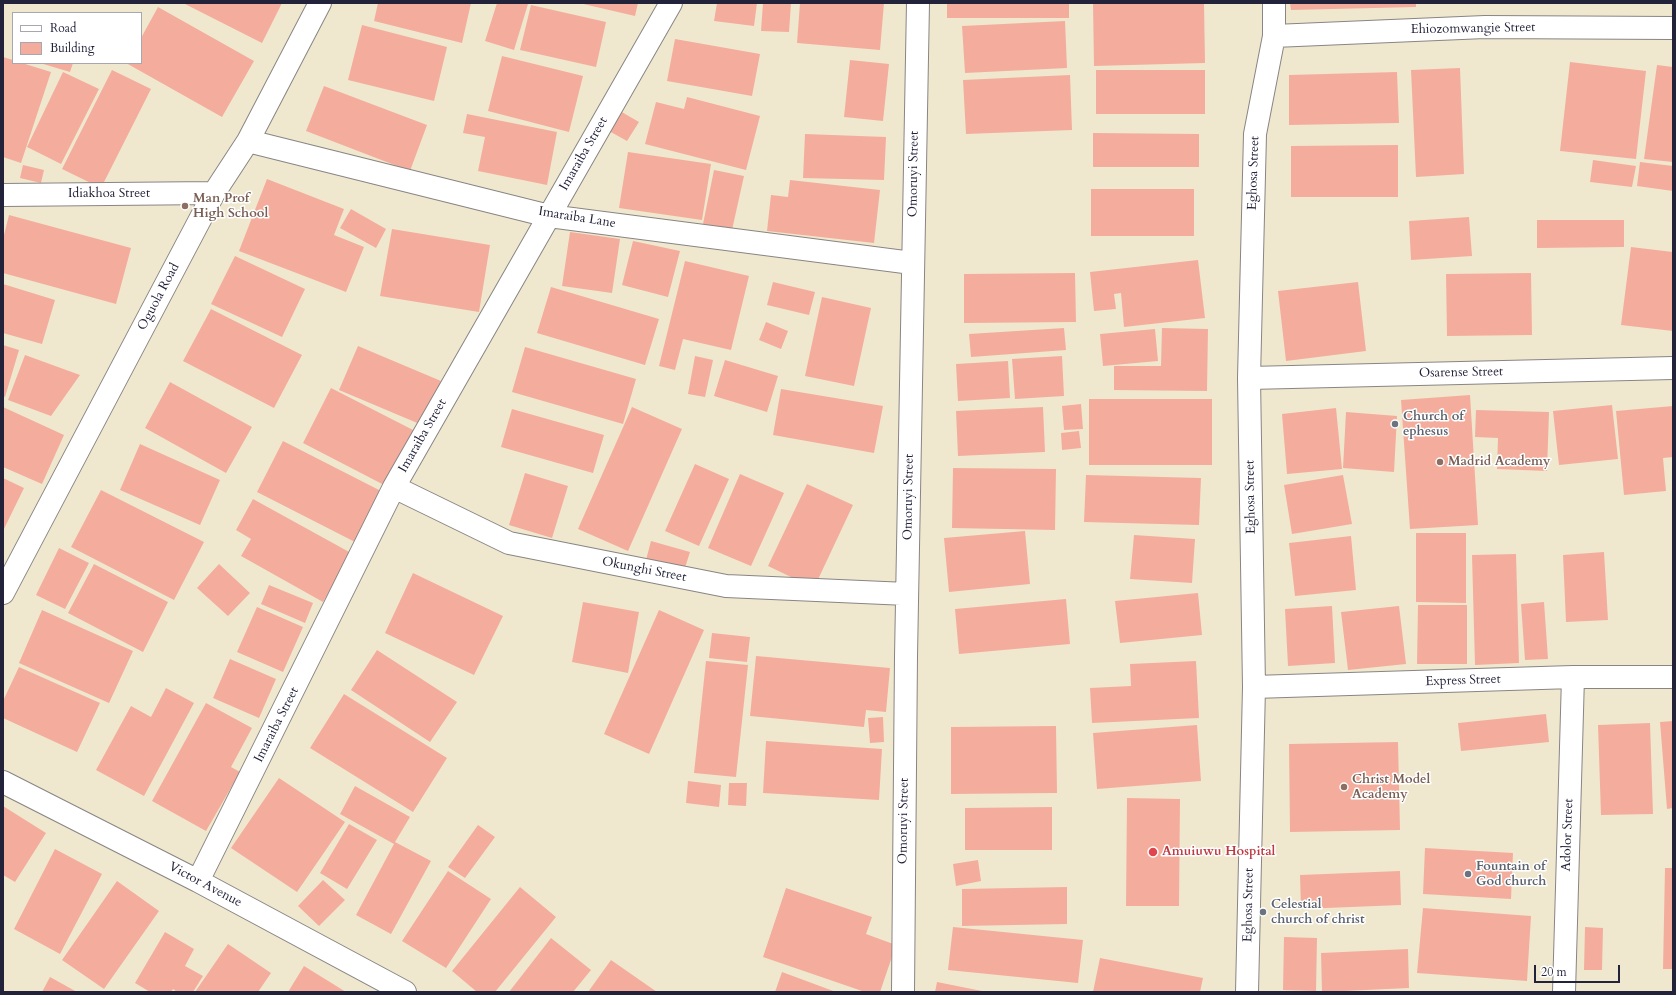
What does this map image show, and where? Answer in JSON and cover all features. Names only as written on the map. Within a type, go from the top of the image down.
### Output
[{"type":"street","name":"Oguola Road","points":[[3,593],[214,193],[248,141],[320,3]]},
{"type":"street","name":"Imaraiba Street","points":[[198,881],[394,487],[671,3]]},
{"type":"street","name":"Omoruyi Street","points":[[902,992],[912,263],[918,3]]},
{"type":"street","name":"Eghosa Street","points":[[1247,992],[1254,687],[1249,378],[1255,134],[1274,36],[1274,3]]},
{"type":"street","name":"Ehiozomwangie Street","points":[[1274,36],[1485,27],[1673,28]]},
{"type":"street","name":"Imaraiba Lane","points":[[248,141],[549,216],[912,263]]},
{"type":"street","name":"Idiakhoa Street","points":[[3,194],[214,193]]},
{"type":"street","name":"Osarense Street","points":[[1249,378],[1673,368]]},
{"type":"street","name":"Okunghi Street","points":[[394,487],[509,543],[726,586],[907,594]]},
{"type":"street","name":"Express Street","points":[[1254,687],[1573,677],[1673,677]]},
{"type":"street","name":"Adolor Street","points":[[1564,992],[1573,677]]},
{"type":"street","name":"Victor Avenue","points":[[3,782],[198,881],[405,992]]},
{"type":"building","points":[[183,3],[282,3],[262,43]]},
{"type":"building","points":[[378,3],[471,3],[462,43],[374,21]]},
{"type":"building","points":[[497,3],[528,4],[514,50],[485,41]]},
{"type":"building","points":[[579,3],[638,3],[635,16]]},
{"type":"building","points":[[717,3],[757,3],[754,26],[714,21]]},
{"type":"building","points":[[763,3],[791,3],[789,32],[761,31]]},
{"type":"building","points":[[800,3],[884,3],[880,50],[797,43]]},
{"type":"building","points":[[947,3],[1069,3],[1069,18],[947,18]]},
{"type":"building","points":[[1093,3],[1204,3],[1205,63],[1094,66]]},
{"type":"building","points":[[1290,3],[1416,3],[1416,7],[1291,10]]},
{"type":"building","points":[[531,5],[606,22],[596,67],[520,50]]},
{"type":"building","points":[[158,7],[254,61],[222,117],[128,64],[142,64],[142,36]]},
{"type":"building","points":[[1065,21],[1067,68],[965,73],[962,26]]},
{"type":"building","points":[[362,25],[447,47],[434,101],[348,80]]},
{"type":"building","points":[[675,39],[760,54],[752,96],[667,81]]},
{"type":"building","points":[[502,56],[583,76],[569,132],[488,111]]},
{"type":"building","points":[[3,57],[12,60],[12,64],[25,64],[51,72],[21,163],[3,157]]},
{"type":"building","points":[[850,60],[889,64],[883,121],[844,117]]},
{"type":"building","points":[[1570,62],[1646,71],[1636,159],[1560,151]]},
{"type":"building","points":[[43,64],[73,64],[70,72]]},
{"type":"building","points":[[1657,65],[1673,67],[1673,162],[1644,159]]},
{"type":"building","points":[[1460,68],[1464,174],[1416,177],[1411,70]]},
{"type":"building","points":[[112,70],[151,89],[101,188],[62,169]]},
{"type":"building","points":[[1096,70],[1205,70],[1205,114],[1096,114]]},
{"type":"building","points":[[63,72],[99,89],[61,164],[27,147]]},
{"type":"building","points":[[1397,72],[1399,123],[1289,125],[1289,75]]},
{"type":"building","points":[[1070,75],[1072,130],[966,134],[963,80]]},
{"type":"building","points":[[324,86],[427,125],[410,171],[306,131]]},
{"type":"building","points":[[687,97],[760,116],[746,170],[645,144],[656,102],[684,109]]},
{"type":"building","points":[[620,111],[639,122],[627,141],[609,131]]},
{"type":"building","points":[[467,114],[557,132],[547,185],[478,171],[485,137],[463,133]]},
{"type":"building","points":[[1093,133],[1199,134],[1199,167],[1093,167]]},
{"type":"building","points":[[805,134],[886,137],[884,180],[803,178]]},
{"type":"building","points":[[1398,145],[1398,197],[1291,197],[1291,146]]},
{"type":"building","points":[[628,152],[711,164],[702,220],[619,208]]},
{"type":"building","points":[[1593,160],[1636,166],[1632,187],[1590,182]]},
{"type":"building","points":[[1640,162],[1673,166],[1673,191],[1637,186]]},
{"type":"building","points":[[23,165],[44,170],[41,183],[20,178]]},
{"type":"building","points":[[714,170],[744,176],[732,230],[703,224]]},
{"type":"building","points":[[267,179],[344,209],[334,235],[364,247],[346,292],[239,251]]},
{"type":"building","points":[[790,180],[880,190],[874,243],[767,231],[771,195],[788,197]]},
{"type":"building","points":[[1091,189],[1194,189],[1194,236],[1091,236]]},
{"type":"building","points":[[351,209],[386,229],[376,248],[340,228]]},
{"type":"building","points":[[9,215],[131,248],[116,304],[3,273],[3,239]]},
{"type":"building","points":[[1469,217],[1472,256],[1411,260],[1409,221]]},
{"type":"building","points":[[1537,220],[1624,220],[1624,247],[1537,248]]},
{"type":"building","points":[[392,229],[490,245],[479,312],[380,296]]},
{"type":"building","points":[[570,232],[620,239],[612,293],[562,286]]},
{"type":"building","points":[[633,241],[680,251],[668,297],[622,285]]},
{"type":"building","points":[[1631,247],[1673,252],[1673,331],[1621,325]]},
{"type":"building","points":[[235,256],[305,289],[282,337],[211,304]]},
{"type":"building","points":[[1198,260],[1205,318],[1124,327],[1121,293],[1114,294],[1116,309],[1094,311],[1090,272]]},
{"type":"building","points":[[685,261],[749,276],[731,350],[683,339],[675,370],[659,366]]},
{"type":"building","points":[[1075,273],[1076,322],[964,323],[964,274]]},
{"type":"building","points":[[1531,273],[1532,335],[1447,336],[1446,274]]},
{"type":"building","points":[[773,282],[815,292],[809,315],[767,305]]},
{"type":"building","points":[[1358,282],[1366,351],[1286,361],[1278,291]]},
{"type":"building","points":[[3,284],[55,300],[42,344],[3,333]]},
{"type":"building","points":[[551,287],[659,319],[645,365],[537,333]]},
{"type":"building","points":[[822,297],[871,308],[854,386],[805,376]]},
{"type":"building","points":[[211,309],[302,355],[274,408],[183,361]]},
{"type":"building","points":[[766,322],[788,331],[781,349],[759,340]]},
{"type":"building","points":[[1064,328],[1066,350],[971,357],[969,334]]},
{"type":"building","points":[[1162,328],[1208,329],[1207,391],[1114,390],[1114,366],[1161,366]]},
{"type":"building","points":[[1155,329],[1158,361],[1103,366],[1100,334]]},
{"type":"building","points":[[3,345],[19,350],[5,397],[3,396]]},
{"type":"building","points":[[358,346],[441,381],[422,425],[339,390]]},
{"type":"building","points":[[525,347],[636,379],[623,424],[512,392]]},
{"type":"building","points":[[25,355],[80,375],[51,416],[8,400]]},
{"type":"building","points":[[695,356],[713,360],[705,397],[688,394]]},
{"type":"building","points":[[1062,356],[1064,396],[1015,399],[1012,359]]},
{"type":"building","points":[[725,360],[778,376],[767,412],[714,396]]},
{"type":"building","points":[[1008,361],[1010,398],[958,401],[956,364]]},
{"type":"building","points":[[170,382],[252,427],[226,473],[145,428]]},
{"type":"building","points":[[331,388],[415,431],[386,486],[303,443]]},
{"type":"building","points":[[781,389],[883,406],[874,453],[773,435]]},
{"type":"building","name":"Madrid Academy","points":[[1470,395],[1478,525],[1410,529],[1401,400]]},
{"type":"building","points":[[1089,399],[1212,399],[1212,465],[1089,465]]},
{"type":"building","points":[[1081,404],[1083,429],[1064,430],[1062,406]]},
{"type":"building","points":[[1612,405],[1618,459],[1559,465],[1553,411]]},
{"type":"building","points":[[1673,406],[1673,457],[1663,458],[1666,491],[1624,495],[1616,411]]},
{"type":"building","points":[[3,407],[64,435],[42,484],[3,467]]},
{"type":"building","points":[[632,407],[682,429],[628,551],[578,529]]},
{"type":"building","points":[[1043,407],[1045,452],[958,456],[956,411]]},
{"type":"building","points":[[1336,408],[1342,469],[1287,474],[1282,414]]},
{"type":"building","points":[[512,409],[604,435],[593,473],[501,447]]},
{"type":"building","points":[[1476,410],[1549,412],[1547,471],[1497,469],[1498,438],[1475,437]]},
{"type":"building","points":[[1346,412],[1397,416],[1394,472],[1343,468]]},
{"type":"building","points":[[1079,431],[1081,448],[1062,450],[1061,433]]},
{"type":"building","points":[[283,441],[381,491],[355,542],[257,492]]},
{"type":"building","points":[[140,444],[220,480],[200,525],[120,490]]},
{"type":"building","points":[[695,464],[729,479],[699,546],[665,531]]},
{"type":"building","points":[[953,468],[1056,469],[1055,530],[952,528]]},
{"type":"building","points":[[525,473],[568,486],[552,538],[509,525]]},
{"type":"building","points":[[740,474],[784,493],[751,566],[708,548]]},
{"type":"building","points":[[1086,475],[1201,478],[1199,525],[1084,522]]},
{"type":"building","points":[[1343,475],[1352,524],[1292,534],[1284,485]]},
{"type":"building","points":[[3,478],[24,488],[3,531]]},
{"type":"building","points":[[807,484],[853,505],[814,588],[768,566]]},
{"type":"building","points":[[101,490],[204,542],[174,600],[71,547]]},
{"type":"building","points":[[253,499],[351,553],[323,602],[241,556],[251,539],[236,530]]},
{"type":"building","points":[[1025,531],[1030,584],[949,592],[944,538]]},
{"type":"building","points":[[1416,533],[1466,533],[1466,603],[1416,602]]},
{"type":"building","points":[[1134,535],[1195,539],[1192,583],[1130,579]]},
{"type":"building","points":[[1351,536],[1356,590],[1295,596],[1289,543]]},
{"type":"building","points":[[651,541],[690,552],[684,571],[646,560]]},
{"type":"building","points":[[59,548],[89,563],[65,609],[36,595]]},
{"type":"building","points":[[1604,552],[1608,620],[1566,622],[1563,555]]},
{"type":"building","points":[[1516,554],[1519,663],[1475,665],[1472,555]]},
{"type":"building","points":[[94,564],[168,602],[143,652],[68,613]]},
{"type":"building","points":[[219,564],[250,593],[228,616],[197,588]]},
{"type":"building","points":[[413,573],[503,616],[474,675],[385,633]]},
{"type":"building","points":[[269,585],[313,603],[305,623],[261,604]]},
{"type":"building","points":[[1198,593],[1202,635],[1120,643],[1115,601]]},
{"type":"building","points":[[1066,599],[1070,644],[959,654],[955,609]]},
{"type":"building","points":[[583,602],[639,612],[628,673],[572,662]]},
{"type":"building","points":[[1544,602],[1548,659],[1525,660],[1521,604]]},
{"type":"building","points":[[1418,605],[1467,605],[1467,664],[1417,664]]},
{"type":"building","points":[[1332,606],[1335,663],[1288,666],[1285,609]]},
{"type":"building","points":[[1399,606],[1406,664],[1348,670],[1341,612]]},
{"type":"building","points":[[257,607],[303,627],[283,672],[237,652]]},
{"type":"building","points":[[42,610],[133,651],[109,703],[19,663]]},
{"type":"building","points":[[659,610],[704,630],[649,754],[604,734]]},
{"type":"building","points":[[712,633],[750,637],[747,662],[709,658]]},
{"type":"building","points":[[377,650],[457,702],[430,742],[351,690]]},
{"type":"building","points":[[756,656],[890,668],[886,712],[866,710],[864,727],[750,716]]},
{"type":"building","points":[[230,659],[276,679],[259,718],[213,698]]},
{"type":"building","points":[[706,661],[748,665],[736,777],[694,773]]},
{"type":"building","points":[[1196,661],[1199,718],[1092,723],[1090,688],[1131,686],[1130,664]]},
{"type":"building","points":[[19,667],[100,703],[77,752],[3,718],[3,701]]},
{"type":"building","points":[[166,688],[194,703],[144,796],[96,770],[131,706],[151,717]]},
{"type":"building","points":[[344,694],[447,758],[413,812],[310,748]]},
{"type":"building","points":[[206,703],[252,728],[231,767],[240,772],[206,831],[152,801]]},
{"type":"building","points":[[1546,714],[1549,742],[1461,751],[1458,723]]},
{"type":"building","points":[[883,717],[884,742],[870,743],[868,718]]},
{"type":"building","points":[[1673,721],[1673,808],[1667,809],[1660,722]]},
{"type":"building","points":[[1650,723],[1653,814],[1601,815],[1598,725]]},
{"type":"building","points":[[1197,725],[1201,781],[1097,789],[1093,733]]},
{"type":"building","points":[[1056,726],[1057,793],[951,794],[951,727]]},
{"type":"building","points":[[766,741],[882,749],[879,800],[763,793]]},
{"type":"building","name":"Christ Model Academy","points":[[1398,742],[1400,830],[1290,832],[1289,744]]},
{"type":"building","points":[[279,778],[345,822],[297,892],[231,848]]},
{"type":"building","points":[[688,781],[721,785],[719,807],[686,803]]},
{"type":"building","points":[[729,783],[747,783],[746,806],[728,805]]},
{"type":"building","points":[[355,786],[410,817],[395,842],[431,861],[391,934],[356,915],[394,844],[340,814]]},
{"type":"building","name":"Amuiuwu Hospital","points":[[1127,798],[1180,799],[1179,906],[1126,906]]},
{"type":"building","points":[[3,806],[46,833],[15,882],[3,875]]},
{"type":"building","points":[[1052,807],[1052,850],[965,850],[965,808]]},
{"type":"building","points":[[349,824],[377,840],[347,889],[320,873]]},
{"type":"building","points":[[478,825],[495,837],[465,878],[448,867]]},
{"type":"building","name":"Fountain of God church","points":[[1425,848],[1513,853],[1511,899],[1423,894]]},
{"type":"building","points":[[55,849],[102,874],[60,954],[14,929]]},
{"type":"building","points":[[978,860],[981,881],[956,886],[953,864]]},
{"type":"building","points":[[1665,868],[1673,868],[1673,969],[1663,969]]},
{"type":"building","points":[[448,871],[491,899],[446,968],[402,941]]},
{"type":"building","points":[[1400,871],[1401,905],[1301,909],[1300,875]]},
{"type":"building","points":[[323,880],[345,900],[319,926],[298,906]]},
{"type":"building","points":[[117,881],[159,911],[104,989],[62,960]]},
{"type":"building","points":[[520,887],[556,917],[495,992],[477,992],[452,971]]},
{"type":"building","points":[[1067,887],[1067,924],[962,926],[962,889]]},
{"type":"building","points":[[786,888],[872,917],[866,934],[896,945],[880,992],[865,992],[763,957]]},
{"type":"building","points":[[1423,908],[1531,916],[1527,981],[1417,973]]},
{"type":"building","points":[[953,927],[1083,940],[1078,983],[948,970]]},
{"type":"building","points":[[1585,927],[1603,928],[1602,970],[1584,970]]},
{"type":"building","points":[[165,932],[194,949],[185,966],[203,976],[193,992],[177,992],[173,989],[171,992],[150,992],[135,983]]},
{"type":"building","points":[[1284,937],[1317,938],[1316,991],[1283,990]]},
{"type":"building","points":[[551,938],[591,970],[573,992],[509,992]]},
{"type":"building","points":[[228,944],[271,973],[258,992],[195,992]]},
{"type":"building","points":[[1408,949],[1409,988],[1322,992],[1321,953]]},
{"type":"building","points":[[1100,958],[1203,978],[1200,992],[1093,992]]},
{"type":"building","points":[[611,960],[657,992],[588,992]]},
{"type":"building","points":[[304,966],[346,992],[288,992]]},
{"type":"building","points":[[782,972],[836,992],[775,992]]},
{"type":"building","points":[[50,977],[77,992],[42,992]]},
{"type":"building","points":[[937,982],[982,991],[982,992],[935,992]]},
{"type":"place","name":"Man Prof High School","points":[[185,206]]},
{"type":"place","name":"Church of ephesus","points":[[1395,424]]},
{"type":"place","name":"Madrid Academy","points":[[1440,462]]},
{"type":"place","name":"Christ Model Academy","points":[[1344,787]]},
{"type":"place","name":"Amuiuwu Hospital","points":[[1153,852]]},
{"type":"place","name":"Fountain of God church","points":[[1468,874]]},
{"type":"place","name":"Celestial church of christ","points":[[1263,912]]}]
